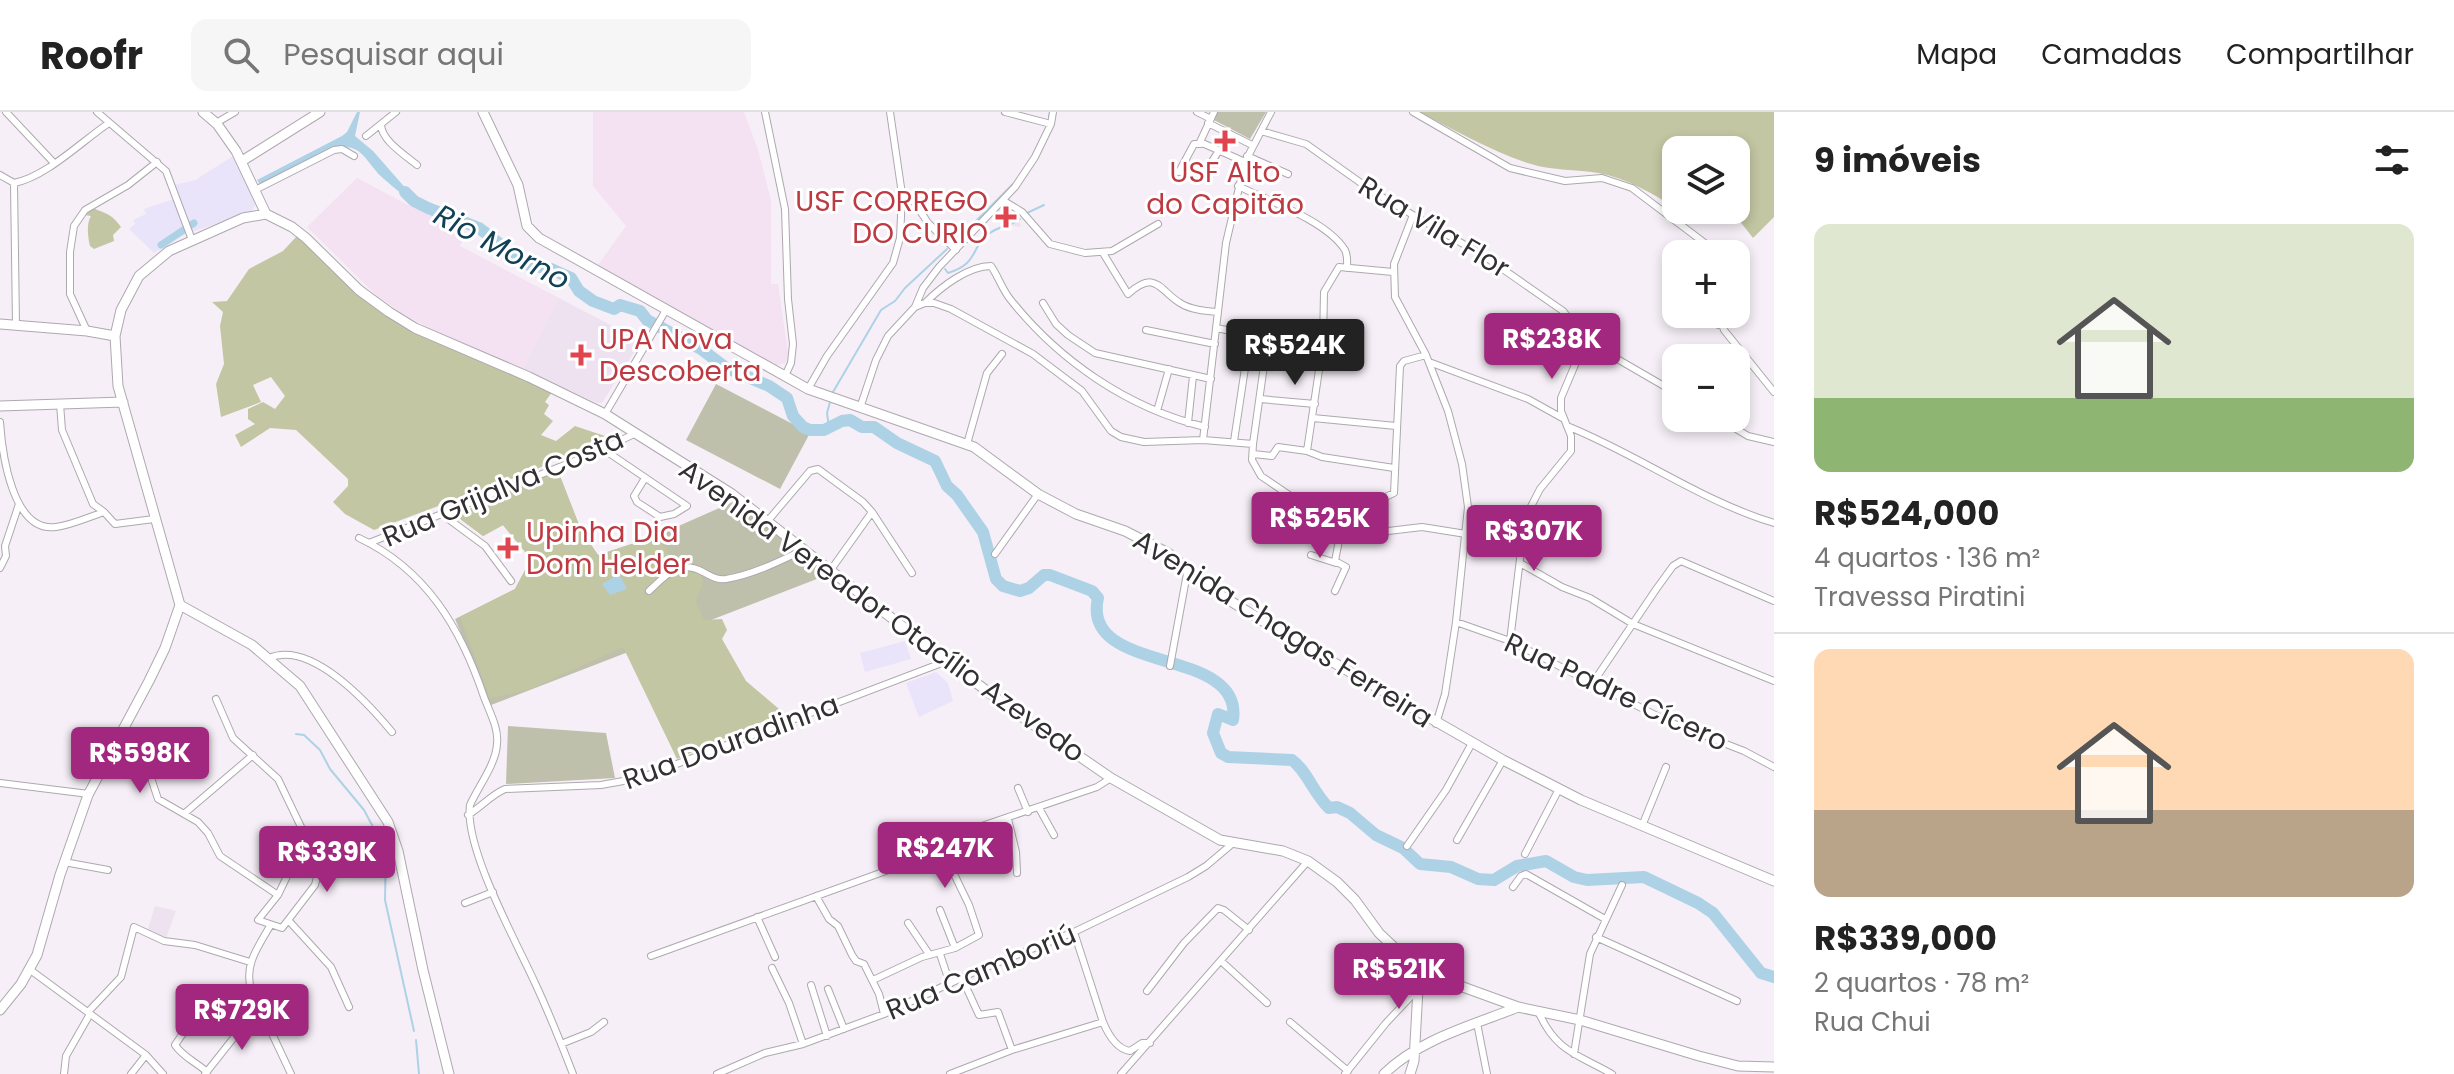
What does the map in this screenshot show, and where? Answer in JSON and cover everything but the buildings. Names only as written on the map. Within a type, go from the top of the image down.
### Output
[{"type":"main road","points":[[0,1010],[29,969],[41,944],[64,862],[89,794],[157,666],[180,605],[123,402],[117,376],[115,336],[121,310],[139,276],[157,259],[243,218],[266,214],[242,161],[216,123],[203,112]]},
{"type":"main road","points":[[242,161],[320,112]]},
{"type":"main road","name":"Avenida Chagas Ferreira","points":[[483,112],[518,185],[529,230],[665,312],[808,389],[967,444],[998,463],[1037,495],[1076,514],[1125,531],[1168,553],[1219,594],[1471,745],[1559,789],[1774,881]]},
{"type":"main road","name":"Avenida Vereador Otacílio Azevedo","points":[[266,214],[299,233],[359,290],[415,328],[605,414],[751,507],[766,523],[947,661],[1111,778],[1202,831],[1232,844],[1283,851],[1308,861],[1337,882],[1355,900],[1379,933],[1419,971],[1518,1007],[1580,1020],[1751,1071],[1774,1067]]},
{"type":"main road","points":[[0,324],[115,336]]},
{"type":"main road","points":[[0,406],[123,402]]},
{"type":"main road","points":[[180,605],[252,645],[308,695],[388,822],[398,851],[449,1074]]},
{"type":"main road","points":[[1410,1074],[1419,971]]},
{"type":"main road","points":[[1384,1074],[1413,1053],[1518,1007]]},
{"type":"street","points":[[6,112],[54,163]]},
{"type":"street","points":[[97,112],[157,162],[171,181],[192,240]]},
{"type":"street","points":[[216,123],[235,112]]},
{"type":"street","points":[[366,136],[396,112]]},
{"type":"street","points":[[765,112],[785,209],[793,344],[791,363],[785,376]]},
{"type":"street","points":[[808,389],[827,356],[893,263],[900,238],[902,194],[890,112]]},
{"type":"street","points":[[1005,112],[1051,124]]},
{"type":"street","points":[[860,408],[881,347],[888,336],[915,307],[923,288],[1004,201],[1035,157],[1051,124],[1053,112]]},
{"type":"street","points":[[1197,112],[1252,145]]},
{"type":"street","points":[[1203,440],[1223,257],[1246,159],[1271,112]]},
{"type":"street","points":[[1413,112],[1510,168],[1565,181],[1602,178],[1632,188],[1701,240]]},
{"type":"street","points":[[1179,172],[1194,144],[1200,142],[1211,118]]},
{"type":"street","points":[[16,182],[54,163],[109,123]]},
{"type":"street","points":[[381,125],[382,133],[417,165]]},
{"type":"street","name":"Rua Vila Flor","points":[[1261,131],[1306,144],[1346,174],[1484,256],[1563,311],[1588,342],[1662,385]]},
{"type":"street","points":[[1200,142],[1218,152],[1288,174]]},
{"type":"street","points":[[255,190],[334,150],[342,149],[354,156]]},
{"type":"street","points":[[1201,179],[1218,152]]},
{"type":"street","points":[[87,331],[70,294],[70,252],[74,226],[85,210],[128,185],[157,162]]},
{"type":"street","points":[[0,175],[16,182]]},
{"type":"street","points":[[16,182],[16,325]]},
{"type":"street","points":[[1238,186],[1334,237],[1347,253],[1347,268]]},
{"type":"street","points":[[902,194],[915,203],[928,223],[956,250]]},
{"type":"street","points":[[1004,201],[1022,212],[1050,244],[1085,253],[1103,253],[1158,224]]},
{"type":"street","points":[[1413,215],[1393,272],[1395,297],[1428,359],[1448,411],[1467,490],[1466,534],[1456,622],[1445,694],[1436,724]]},
{"type":"street","points":[[1103,253],[1128,294],[1141,284],[1156,283],[1165,287],[1179,303],[1218,312]]},
{"type":"street","points":[[915,307],[925,303],[946,285],[976,269],[991,266],[1008,296],[1046,339],[1113,390],[1157,411],[1205,427]]},
{"type":"street","points":[[1307,451],[1323,343],[1324,292],[1337,267],[1393,272]]},
{"type":"street","points":[[925,303],[951,309],[1033,354],[1082,391],[1111,431],[1121,437],[1144,442],[1203,440],[1253,444]]},
{"type":"street","points":[[1043,303],[1056,324],[1080,345],[1095,353],[1211,379]]},
{"type":"street","points":[[605,414],[665,312]]},
{"type":"street","points":[[1216,328],[1250,335],[1267,344],[1323,343]]},
{"type":"street","points":[[1723,328],[1739,352],[1774,392]]},
{"type":"street","points":[[1146,330],[1215,344]]},
{"type":"street","points":[[1234,441],[1250,335]]},
{"type":"street","points":[[1510,641],[1525,518],[1535,496],[1571,451],[1571,436],[1561,398],[1588,342]]},
{"type":"street","points":[[1267,344],[1253,444],[1254,466],[1261,476],[1341,530],[1363,534],[1422,527],[1466,534]]},
{"type":"street","points":[[967,444],[987,373],[1002,354]]},
{"type":"street","points":[[1318,516],[1324,501],[1379,500],[1392,496],[1401,363],[1428,359],[1528,399],[1703,493],[1774,523]]},
{"type":"street","points":[[1157,411],[1169,369]]},
{"type":"street","points":[[1188,423],[1193,376]]},
{"type":"street","points":[[1260,399],[1315,404]]},
{"type":"street","points":[[60,403],[62,430],[93,504],[115,524],[154,519]]},
{"type":"street","points":[[1313,418],[1396,426]]},
{"type":"street","points":[[0,422],[2,448],[19,504],[27,516],[39,524],[54,528],[104,512]]},
{"type":"street","points":[[1741,432],[1774,442]]},
{"type":"street","name":"Rua Grijalva Costa","points":[[369,543],[636,433]]},
{"type":"street","points":[[1253,454],[1272,456],[1278,447],[1394,468]]},
{"type":"street","points":[[603,449],[687,506],[674,514],[660,517],[637,502],[634,496],[645,478]]},
{"type":"street","points":[[766,523],[813,469],[818,469],[872,512],[912,573]]},
{"type":"street","points":[[995,554],[1037,495]]},
{"type":"street","points":[[0,568],[6,556],[2,544],[19,504]]},
{"type":"street","points":[[830,571],[872,512]]},
{"type":"street","points":[[443,515],[485,546],[511,581]]},
{"type":"street","points":[[1336,563],[1341,530]]},
{"type":"street","points":[[359,538],[414,576],[440,605],[454,624],[475,669],[497,735],[497,748],[470,805],[468,815],[474,841],[493,892],[573,1074]]},
{"type":"street","points":[[649,591],[668,573],[683,566],[713,578],[727,579],[803,550]]},
{"type":"street","points":[[1311,555],[1346,567],[1335,591]]},
{"type":"street","points":[[1592,684],[1673,566],[1681,561],[1774,601]]},
{"type":"street","points":[[1520,563],[1562,587],[1597,601],[1633,624],[1774,681]]},
{"type":"street","points":[[1170,666],[1188,568]]},
{"type":"street","name":"Rua Padre Cícero","points":[[1456,622],[1510,641],[1667,721],[1744,751],[1774,767]]},
{"type":"street","points":[[269,658],[294,654],[315,663],[360,697],[392,732]]},
{"type":"street","name":"Rua Douradinha","points":[[468,815],[505,789],[601,785],[640,778],[947,661]]},
{"type":"street","points":[[216,699],[233,738],[270,770],[281,785],[302,829],[301,842],[278,895],[258,920],[266,924],[282,928],[315,885],[325,847],[301,842]]},
{"type":"street","points":[[1407,846],[1446,790],[1471,745]]},
{"type":"street","points":[[112,751],[146,769],[151,775],[158,799],[203,827],[220,856],[278,895]]},
{"type":"street","points":[[185,813],[253,755]]},
{"type":"street","points":[[1457,840],[1503,760]]},
{"type":"street","points":[[1642,826],[1666,767]]},
{"type":"street","points":[[651,956],[894,868],[939,843],[1097,787],[1111,778]]},
{"type":"street","points":[[0,783],[89,794]]},
{"type":"street","points":[[1018,788],[1028,812]]},
{"type":"street","points":[[1525,854],[1559,789]]},
{"type":"street","points":[[1039,808],[1054,835]]},
{"type":"street","points":[[1008,819],[1016,852],[1017,873]]},
{"type":"street","points":[[873,980],[929,954],[940,954],[955,948],[979,934],[969,905],[939,843]]},
{"type":"street","name":"Rua Camboriú","points":[[717,1074],[765,1053],[803,1044],[884,1014],[1074,932],[1188,877],[1232,844]]},
{"type":"street","points":[[1121,1074],[1308,861]]},
{"type":"street","points":[[64,862],[108,870]]},
{"type":"street","points":[[1513,887],[1526,874],[1605,919]]},
{"type":"street","points":[[1574,1054],[1586,969],[1596,937],[1622,885]]},
{"type":"street","points":[[465,903],[493,892]]},
{"type":"street","points":[[816,896],[829,919],[838,926],[852,955],[864,964],[873,980],[884,1014]]},
{"type":"street","points":[[1147,991],[1184,943],[1218,908],[1249,930]]},
{"type":"street","points":[[940,910],[955,948]]},
{"type":"street","points":[[757,917],[775,957]]},
{"type":"street","points":[[289,921],[331,967],[349,1007]]},
{"type":"street","points":[[908,923],[929,954]]},
{"type":"street","points":[[266,924],[250,962],[250,987],[291,1074]]},
{"type":"street","points":[[64,1074],[66,1056],[79,1030],[89,1013],[121,977],[134,927],[164,941],[195,945],[250,962]]},
{"type":"street","points":[[1074,932],[1103,1022],[1114,1042],[1123,1050],[1130,1051],[1142,1043],[1150,1043]]},
{"type":"street","points":[[1596,937],[1737,1001]]},
{"type":"street","points":[[940,954],[950,984]]},
{"type":"street","points":[[1221,961],[1267,1003]]},
{"type":"street","points":[[772,968],[789,1003],[803,1044]]},
{"type":"street","points":[[29,969],[146,1055],[163,1074]]},
{"type":"street","points":[[962,978],[979,1015],[998,1012],[1012,1050]]},
{"type":"street","points":[[811,985],[827,1036]]},
{"type":"street","points":[[250,987],[228,992],[200,1014],[175,1045],[182,1055],[196,1062],[206,1073],[247,1021],[261,1012]]},
{"type":"street","points":[[828,989],[844,1029]]},
{"type":"street","points":[[1290,1022],[1347,1072],[1417,990]]},
{"type":"street","points":[[1538,1010],[1555,1041],[1595,1070],[1612,1074]]},
{"type":"street","points":[[561,1044],[591,1032],[604,1022]]},
{"type":"street","points":[[950,1074],[1012,1050],[1103,1022]]},
{"type":"street","points":[[1477,1023],[1487,1074]]},
{"type":"street","points":[[131,1074],[146,1055]]},
{"type":"shaded area","points":[[593,112],[744,112],[771,200],[771,284],[778,284],[788,352],[786,363],[777,365],[598,265],[626,226],[593,186]]},
{"type":"shaded area","points":[[235,155],[257,202],[251,212],[186,234],[154,253],[129,229],[135,224],[133,220],[146,214],[144,209],[174,199],[170,186],[195,180]]},
{"type":"shaded area","points":[[357,178],[412,207],[430,211],[458,231],[463,239],[460,246],[559,298],[523,369],[440,334],[402,313],[377,296],[307,227]]},
{"type":"shaded area","name":"USF CORREGO DO CURIO","points":[[1001,205],[1019,218],[1021,227],[1007,225],[992,216]]},
{"type":"shaded area","name":"UPA Nova Descoberta","points":[[559,298],[641,341],[602,403],[523,369]]},
{"type":"shaded area","points":[[905,641],[911,659],[865,672],[860,653]]},
{"type":"shaded area","points":[[936,672],[948,683],[953,701],[919,717],[906,683]]},
{"type":"shaded area","points":[[155,906],[176,911],[166,938],[147,932]]},
{"type":"green space","points":[[1216,112],[1266,112],[1250,139],[1214,120]]},
{"type":"green space","points":[[1419,112],[1774,112],[1774,217],[1753,238],[1742,224],[1750,224],[1750,136],[1662,136],[1662,200],[1619,178],[1539,166],[1474,140]]},
{"type":"green space","points":[[93,208],[111,216],[121,227],[113,235],[114,241],[94,249],[90,246],[88,235],[91,216],[85,215]]},
{"type":"green space","points":[[297,236],[403,326],[552,392],[545,402],[549,405],[544,414],[553,421],[541,435],[556,441],[575,426],[605,436],[535,470],[374,530],[345,514],[333,502],[348,486],[348,479],[296,430],[270,428],[241,447],[235,435],[255,424],[248,419],[248,409],[263,402],[275,409],[285,396],[271,377],[253,385],[261,402],[221,417],[216,384],[224,364],[220,326],[223,312],[212,302],[227,301],[249,269],[283,251]]},
{"type":"green space","points":[[716,384],[810,433],[780,489],[686,440]]},
{"type":"green space","points":[[558,471],[581,530],[598,555],[656,536],[735,501],[827,575],[491,705],[455,619],[515,589],[531,559],[503,525],[483,536],[455,515]]},
{"type":"green space","points":[[558,471],[581,530],[598,555],[656,536],[679,567],[700,573],[703,583],[696,602],[704,620],[722,619],[727,630],[722,639],[746,681],[779,709],[771,718],[677,759],[623,647],[528,690],[490,698],[460,617],[515,589],[531,559],[503,525],[483,536],[455,515]]},
{"type":"green space","points":[[508,726],[606,733],[615,778],[506,784]]},
{"type":"water","points":[[360,112],[355,136],[373,151],[415,199],[413,203],[352,148],[334,148],[260,184],[257,180],[342,136]]},
{"type":"water","points":[[619,574],[627,589],[610,595],[602,584]]},
{"type":"waterway","points":[[1049,118],[1050,112]]},
{"type":"waterway","points":[[972,225],[1013,184]]},
{"type":"waterway","name":"Rio Morno","points":[[405,192],[428,208],[479,228],[526,264],[551,269],[571,278],[579,291],[593,301],[614,309],[620,305],[640,311],[647,320],[701,349],[725,367],[769,386],[787,398],[793,416],[803,427],[824,430],[850,420],[862,427],[874,427],[897,443],[935,461],[947,486],[983,532],[996,579],[1003,586],[1020,591],[1029,588],[1044,575],[1050,575],[1092,591],[1098,598],[1099,623],[1113,639],[1136,651],[1214,680],[1230,696],[1233,720],[1218,714],[1213,733],[1221,753],[1228,757],[1292,760],[1329,808],[1337,807],[1350,813],[1376,835],[1403,848],[1420,864],[1451,867],[1478,879],[1494,880],[1517,866],[1546,861],[1574,877],[1587,880],[1644,877],[1713,913],[1761,973],[1774,977]]},
{"type":"waterway","points":[[1027,213],[1044,205]]},
{"type":"waterway","points":[[945,269],[948,273],[965,265],[990,233],[1020,219]]},
{"type":"waterway","points":[[161,245],[194,223]]},
{"type":"waterway","points":[[955,242],[966,231]]},
{"type":"waterway","points":[[833,392],[881,310],[895,301],[947,249]]},
{"type":"waterway","points":[[829,427],[827,413],[830,402]]},
{"type":"waterway","points":[[296,734],[304,735],[320,750],[330,769],[364,810],[373,827]]},
{"type":"waterway","points":[[379,834],[386,845],[385,900],[414,1031]]},
{"type":"waterway","points":[[416,1040],[419,1074]]},
{"type":"place","name":"USF Alto do Capitão","points":[[1225,141]]},
{"type":"place","name":"USF CORREGO DO CURIO","points":[[1006,217]]},
{"type":"place","name":"UPA Nova Descoberta","points":[[581,355]]},
{"type":"place","name":"Upinha Dia Dom Helder","points":[[508,548]]}]
